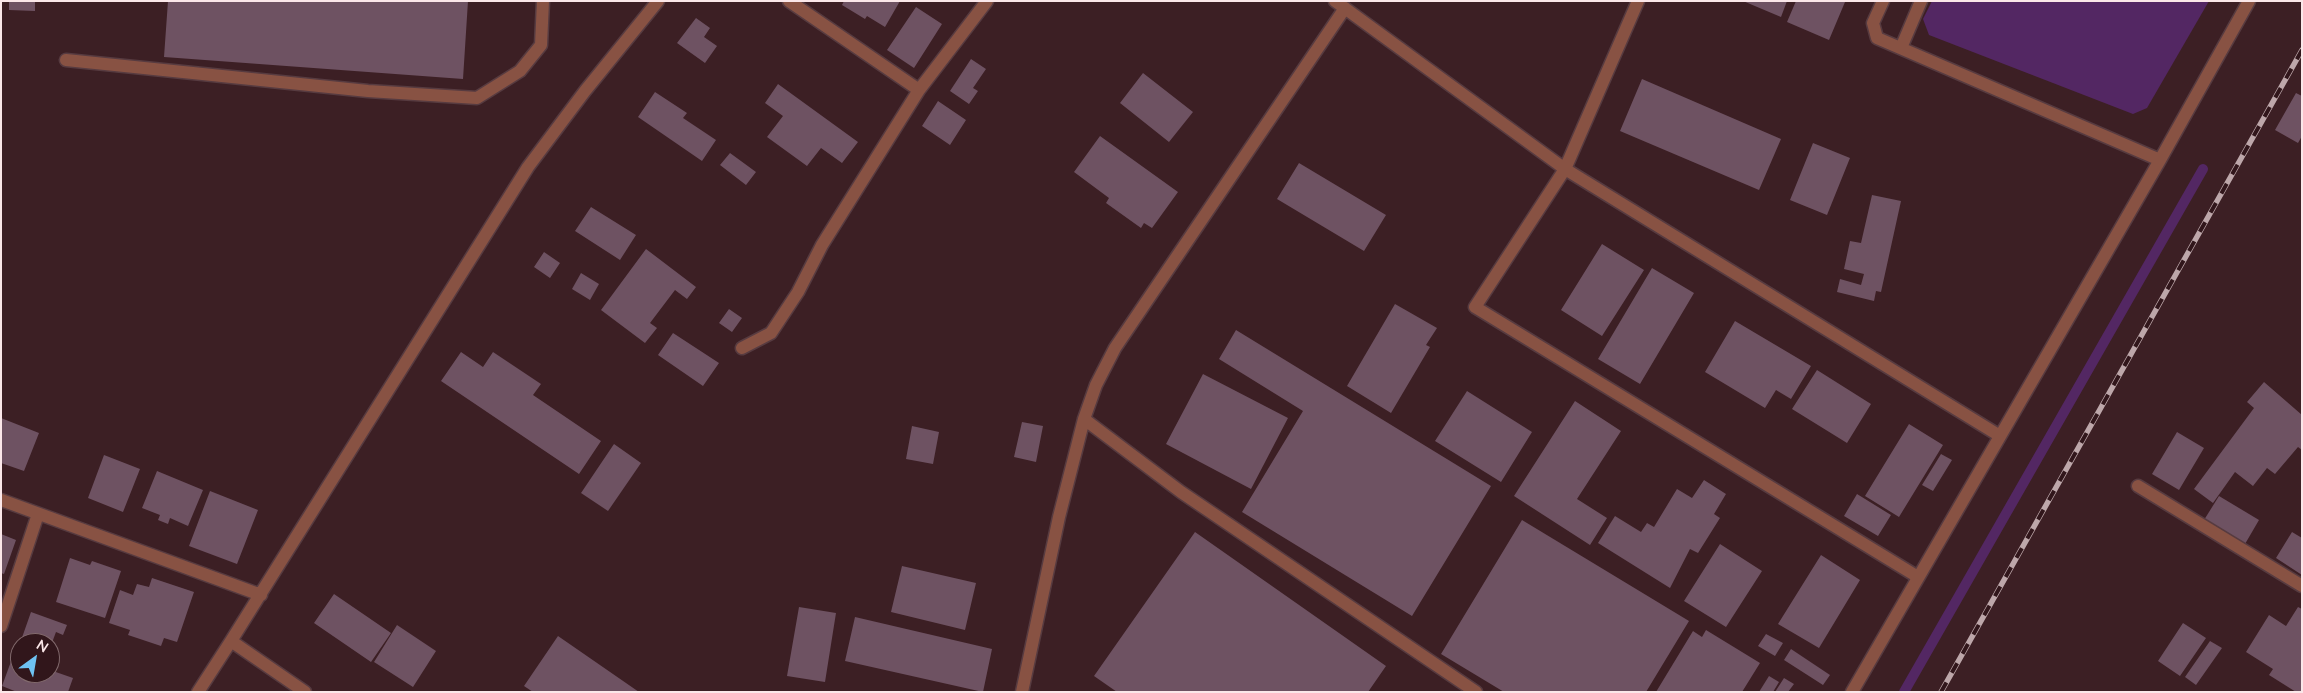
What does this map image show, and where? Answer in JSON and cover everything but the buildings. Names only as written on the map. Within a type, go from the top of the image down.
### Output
[{"type":"street","points":[[66,60],[368,91],[477,98],[520,71],[540,45],[543,1]]},
{"type":"street","points":[[198,692],[232,642],[528,167],[585,90],[658,1]]},
{"type":"street","points":[[790,1],[919,90]]},
{"type":"street","points":[[742,348],[771,332],[798,292],[822,244],[919,90],[987,1]]},
{"type":"street","points":[[1638,1],[1564,169],[1475,307],[1918,578]]},
{"type":"street","points":[[1883,1],[1873,23],[1877,38],[2160,160]]},
{"type":"street","points":[[1900,48],[1921,1]]},
{"type":"street","points":[[1852,692],[2250,1]]},
{"type":"street","points":[[1022,692],[1059,517],[1084,419],[1096,385],[1115,348],[1340,5],[1564,169],[2000,436]]},
{"type":"street","points":[[1084,419],[1181,492],[1476,692]]},
{"type":"street","points":[[2138,486],[2302,586]]},
{"type":"street","points":[[1,500],[261,595]]},
{"type":"street","points":[[1,626],[38,514]]},
{"type":"street","points":[[232,642],[305,692]]},
{"type":"shaded area","points":[[1932,1],[2209,1],[2147,108],[2133,114],[1929,35],[1923,19]]},
{"type":"waterway","points":[[1904,692],[2203,169]]},
{"type":"railway","points":[[1941,692],[2302,50]]}]
